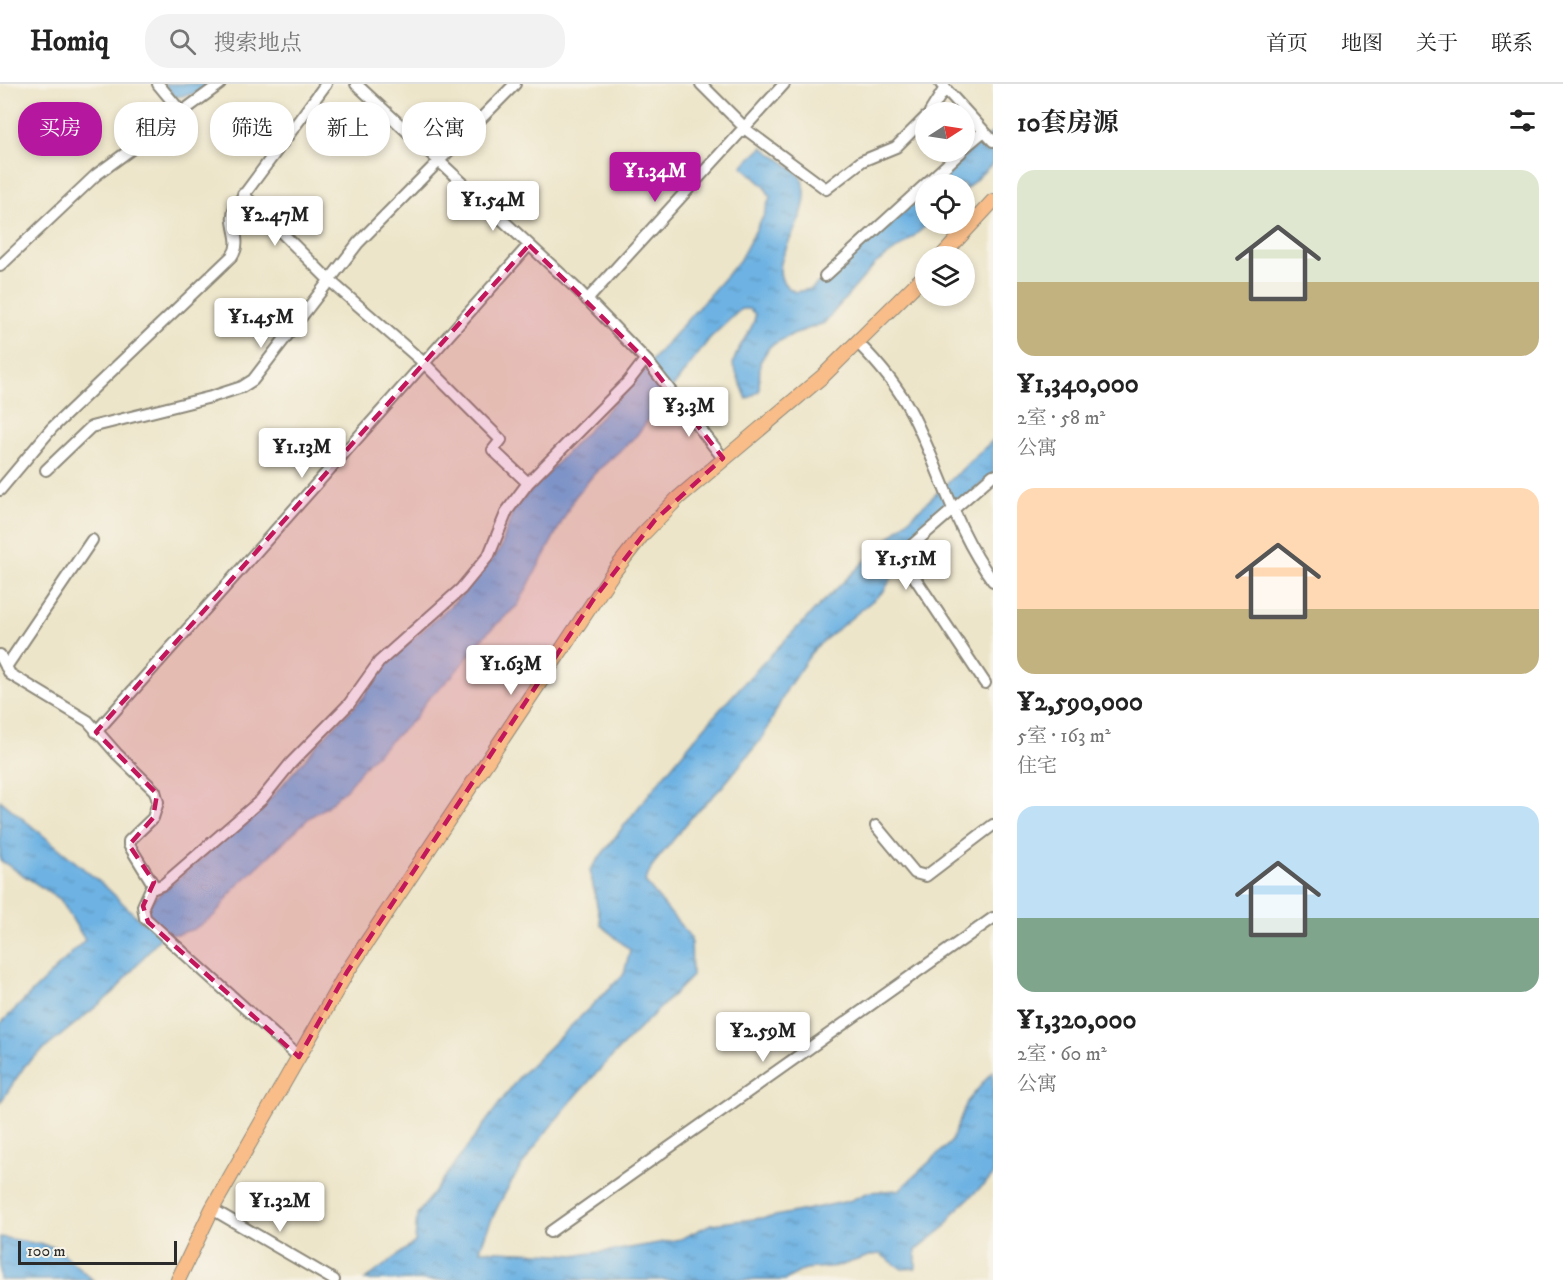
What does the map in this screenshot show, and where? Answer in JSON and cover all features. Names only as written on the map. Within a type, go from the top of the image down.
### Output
[{"type":"main road","points":[[951,246],[993,201]]},
{"type":"main road","points":[[178,1280],[212,1209],[347,972],[593,600],[655,520],[723,458],[800,397],[915,285]]},
{"type":"street","points":[[158,84],[173,102]]},
{"type":"street","points":[[196,102],[220,84]]},
{"type":"street","points":[[0,489],[52,429],[232,256],[237,244],[232,216],[243,194],[326,84]]},
{"type":"street","points":[[356,84],[587,300],[646,361],[723,458]]},
{"type":"street","points":[[46,470],[91,427],[211,397],[248,384],[266,367],[328,279],[376,223],[515,84]]},
{"type":"street","points":[[701,84],[744,127],[776,154],[802,170],[825,189],[862,161],[896,147],[915,128]]},
{"type":"street","points":[[587,300],[784,84]]},
{"type":"street","points":[[935,102],[943,86],[988,136]]},
{"type":"street","points":[[0,266],[96,176],[123,156]]},
{"type":"street","points":[[825,276],[950,162]]},
{"type":"street","points":[[243,194],[328,279],[424,363],[501,440],[493,450],[528,483]]},
{"type":"street","points":[[96,732],[529,245]]},
{"type":"street","points":[[858,343],[875,360],[910,411],[953,510],[977,559],[993,581]]},
{"type":"street","points":[[152,889],[164,884],[261,800],[291,763],[349,704],[379,662],[460,589],[489,555],[507,511],[528,483],[646,361]]},
{"type":"street","points":[[984,683],[907,566],[904,552],[993,475]]},
{"type":"street","points":[[6,667],[92,540]]},
{"type":"street","points":[[0,655],[10,674],[74,710],[88,721],[157,794],[158,802],[153,818],[129,841],[152,880],[152,889],[143,906],[148,922],[299,1056]]},
{"type":"street","points":[[876,825],[915,873],[926,876],[993,825]]},
{"type":"street","points":[[550,1232],[993,918]]},
{"type":"street","points":[[212,1209],[334,1280]]},
{"type":"highlighted area","points":[[529,245],[648,362],[723,458],[655,520],[593,600],[347,972],[299,1057],[148,922],[143,906],[154,882],[129,845],[153,818],[157,794],[96,732]]},
{"type":"water","points":[[164,84],[212,84],[199,93],[175,97]]},
{"type":"water","points":[[993,132],[993,163],[975,180],[975,174],[944,174],[958,162],[975,162],[975,147]]},
{"type":"water","points":[[763,147],[790,166],[802,180],[805,195],[802,210],[783,257],[780,271],[783,282],[795,292],[811,289],[915,199],[916,234],[875,264],[824,323],[793,334],[770,346],[760,362],[759,391],[747,399],[733,365],[753,324],[755,314],[749,309],[741,309],[710,338],[636,436],[594,474],[575,497],[518,605],[487,633],[453,675],[427,700],[415,718],[367,763],[347,788],[325,808],[310,817],[235,888],[215,915],[194,929],[178,934],[166,934],[157,941],[114,992],[26,1064],[0,1103],[0,1024],[85,940],[60,899],[0,860],[0,800],[107,888],[143,923],[150,902],[262,808],[327,734],[363,698],[383,666],[460,597],[501,548],[513,510],[624,392],[739,261],[764,215],[770,197],[765,187],[742,166]]},
{"type":"water","points":[[993,440],[993,474],[909,546],[884,591],[815,648],[788,687],[763,737],[652,866],[645,882],[691,938],[692,976],[601,1068],[542,1138],[516,1174],[495,1212],[480,1250],[576,1255],[619,1250],[681,1239],[711,1224],[771,1217],[849,1201],[869,1192],[899,1190],[951,1142],[967,1102],[993,1071],[993,1176],[954,1212],[945,1227],[916,1250],[916,1268],[902,1269],[880,1254],[839,1266],[805,1269],[785,1280],[365,1280],[415,1242],[417,1215],[519,1077],[624,974],[630,950],[601,925],[590,870],[707,724],[778,647]]},
{"type":"water","points":[[0,1237],[55,1247],[93,1280],[0,1280]]}]
